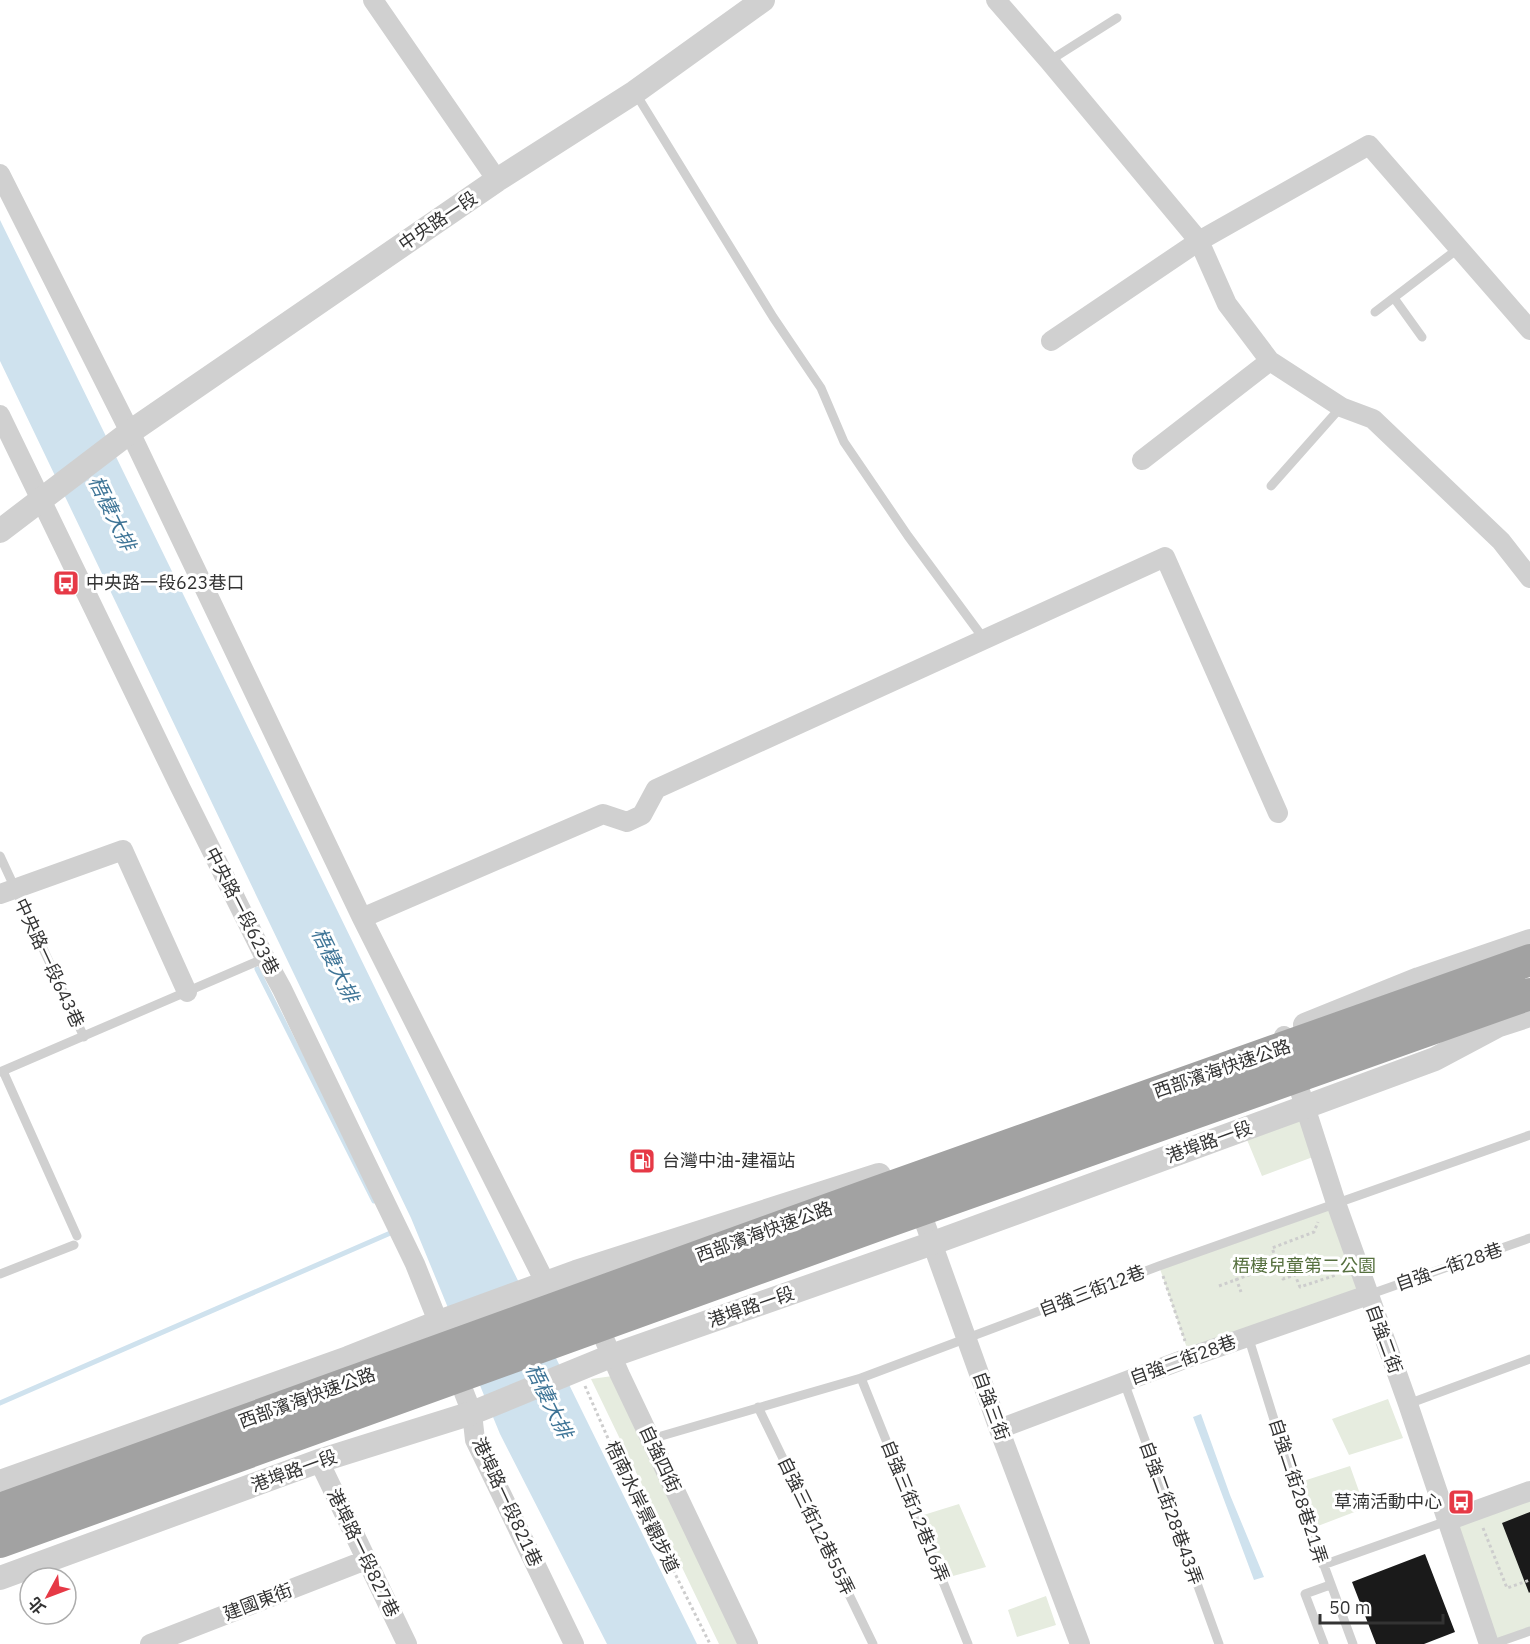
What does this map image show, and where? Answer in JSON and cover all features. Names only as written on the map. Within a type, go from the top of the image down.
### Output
[{"type":"highway","name":"西部濱海快速公路","points":[[0,1509],[868,1195],[1530,960]]},
{"type":"highway","name":"西部濱海快速公路","points":[[0,1542],[1530,994]]},
{"type":"highway","points":[[0,1495],[776,1216],[823,1200],[868,1195]]},
{"type":"highway","points":[[0,1556],[720,1302],[838,1250],[884,1224]]},
{"type":"street","points":[[373,0],[497,180]]},
{"type":"street","name":"中央路一段","points":[[48,496],[122,438],[497,180],[635,92],[763,0]]},
{"type":"street","points":[[996,0],[1199,241],[1227,304],[1270,361],[1341,406],[1373,419],[1501,541],[1530,578]]},
{"type":"street","points":[[1052,341],[1199,241],[1369,145],[1530,330]]},
{"type":"street","points":[[0,174],[122,438],[546,1284]]},
{"type":"street","points":[[1142,460],[1270,361]]},
{"type":"street","name":"中央路一段623巷","points":[[0,415],[48,496],[265,958],[415,1264],[439,1322]]},
{"type":"street","points":[[0,531],[48,496]]},
{"type":"street","points":[[362,918],[603,814],[627,822],[642,815],[656,789],[1165,557],[1278,813]]},
{"type":"street","points":[[7,892],[123,850],[187,992]]},
{"type":"street","name":"港埠路一段","points":[[0,1482],[348,1358],[576,1272],[905,1167],[1283,1033],[1419,979],[1530,941]]},
{"type":"street","name":"港埠路一段","points":[[1344,1045],[1474,961]]},
{"type":"street","name":"港埠路一段","points":[[0,1578],[319,1461],[472,1413],[577,1368],[933,1244],[1435,1059],[1499,1025],[1530,1015]]},
{"type":"street","name":"港埠路一段","points":[[0,1524],[592,1310],[1344,1045],[1499,1025]]},
{"type":"street","name":"自強二街","points":[[1283,1033],[1330,1205],[1368,1295],[1408,1404],[1491,1644]]},
{"type":"street","name":"自強三街","points":[[905,1167],[1075,1643]]},
{"type":"street","name":"自強四街","points":[[576,1272],[611,1356],[748,1644]]},
{"type":"street","name":"自強二街28巷","points":[[999,1429],[1190,1357],[1368,1295]]},
{"type":"street","name":"港埠路一段821巷","points":[[439,1322],[472,1413],[475,1440],[574,1644]]},
{"type":"street","name":"港埠路一段827巷","points":[[319,1461],[407,1644]]},
{"type":"street","points":[[1447,1521],[1530,1491]]},
{"type":"street","name":"建國東街","points":[[150,1644],[366,1560]]},
{"type":"lane","points":[[1049,61],[1117,18]]},
{"type":"lane","points":[[635,92],[773,317],[821,388],[844,442],[908,537],[984,639]]},
{"type":"lane","points":[[1375,312],[1459,248]]},
{"type":"lane","points":[[1394,298],[1422,337]]},
{"type":"lane","points":[[1271,486],[1341,406]]},
{"type":"lane","name":"中央路一段643巷","points":[[0,856],[7,892],[84,1037]]},
{"type":"lane","points":[[0,1274],[75,1240],[2,1071],[265,958]]},
{"type":"lane","name":"自強三街12巷","points":[[651,1440],[861,1378],[1159,1266],[1530,1135]]},
{"type":"lane","name":"自強一街28巷","points":[[1368,1295],[1530,1238]]},
{"type":"lane","name":"自強二街28巷21弄","points":[[1248,1336],[1294,1484],[1353,1644]]},
{"type":"lane","points":[[1408,1404],[1530,1359]]},
{"type":"lane","name":"自強三街12巷16弄","points":[[861,1378],[968,1644]]},
{"type":"lane","name":"自強二街28巷43弄","points":[[1124,1382],[1219,1644]]},
{"type":"lane","name":"自強三街12巷55弄","points":[[758,1407],[873,1644]]},
{"type":"lane","points":[[1323,1565],[1447,1521]]},
{"type":"lane","points":[[1324,1644],[1305,1594],[1330,1585]]},
{"type":"lane","points":[[1491,1644],[1530,1631]]},
{"type":"path","points":[[1330,1205],[1314,1232],[1272,1248],[1283,1280],[1295,1275],[1300,1287],[1336,1275]]},
{"type":"path","points":[[1219,1286],[1278,1264]]},
{"type":"path","points":[[1159,1266],[1190,1357]]},
{"type":"path","points":[[1232,1267],[1241,1292]]},
{"type":"path","name":"梧南水岸景觀步道","points":[[577,1368],[610,1443],[710,1644]]},
{"type":"path","points":[[1486,1507],[1492,1526],[1482,1528],[1507,1588],[1530,1580]]},
{"type":"green space","points":[[1305,1107],[1321,1154],[1262,1176],[1243,1130]]},
{"type":"green space","name":"梧棲兒童第二公園","points":[[1336,1203],[1368,1295],[1190,1357],[1159,1266]]},
{"type":"green space","points":[[620,1375],[745,1644],[719,1644],[591,1379]]},
{"type":"green space","points":[[1388,1399],[1403,1438],[1349,1455],[1332,1419]]},
{"type":"green space","points":[[1350,1466],[1365,1508],[1310,1529],[1294,1484]]},
{"type":"green space","points":[[1530,1491],[1530,1631],[1493,1644],[1447,1521]]},
{"type":"green space","points":[[959,1504],[986,1567],[942,1579],[917,1517]]},
{"type":"green space","points":[[1046,1596],[1056,1625],[1017,1637],[1008,1610]]},
{"type":"water","name":"梧棲大排","points":[[0,220],[697,1644],[607,1644],[500,1434],[411,1218],[0,361]]},
{"type":"water","points":[[1201,1414],[1230,1495],[1264,1577],[1254,1580],[1193,1417]]},
{"type":"building","points":[[1530,1512],[1530,1592],[1529,1593],[1502,1523]]},
{"type":"building","points":[[1425,1554],[1455,1632],[1424,1644],[1376,1644],[1352,1582]]},
{"type":"waterway","points":[[257,969],[374,1201]]},
{"type":"waterway","points":[[0,1403],[395,1231]]},
{"type":"place","name":"中央路一段623巷口","points":[[66,583]]},
{"type":"place","name":"台灣中油-建福站","points":[[642,1161]]},
{"type":"place","name":"草湳活動中心","points":[[1461,1502]]}]
